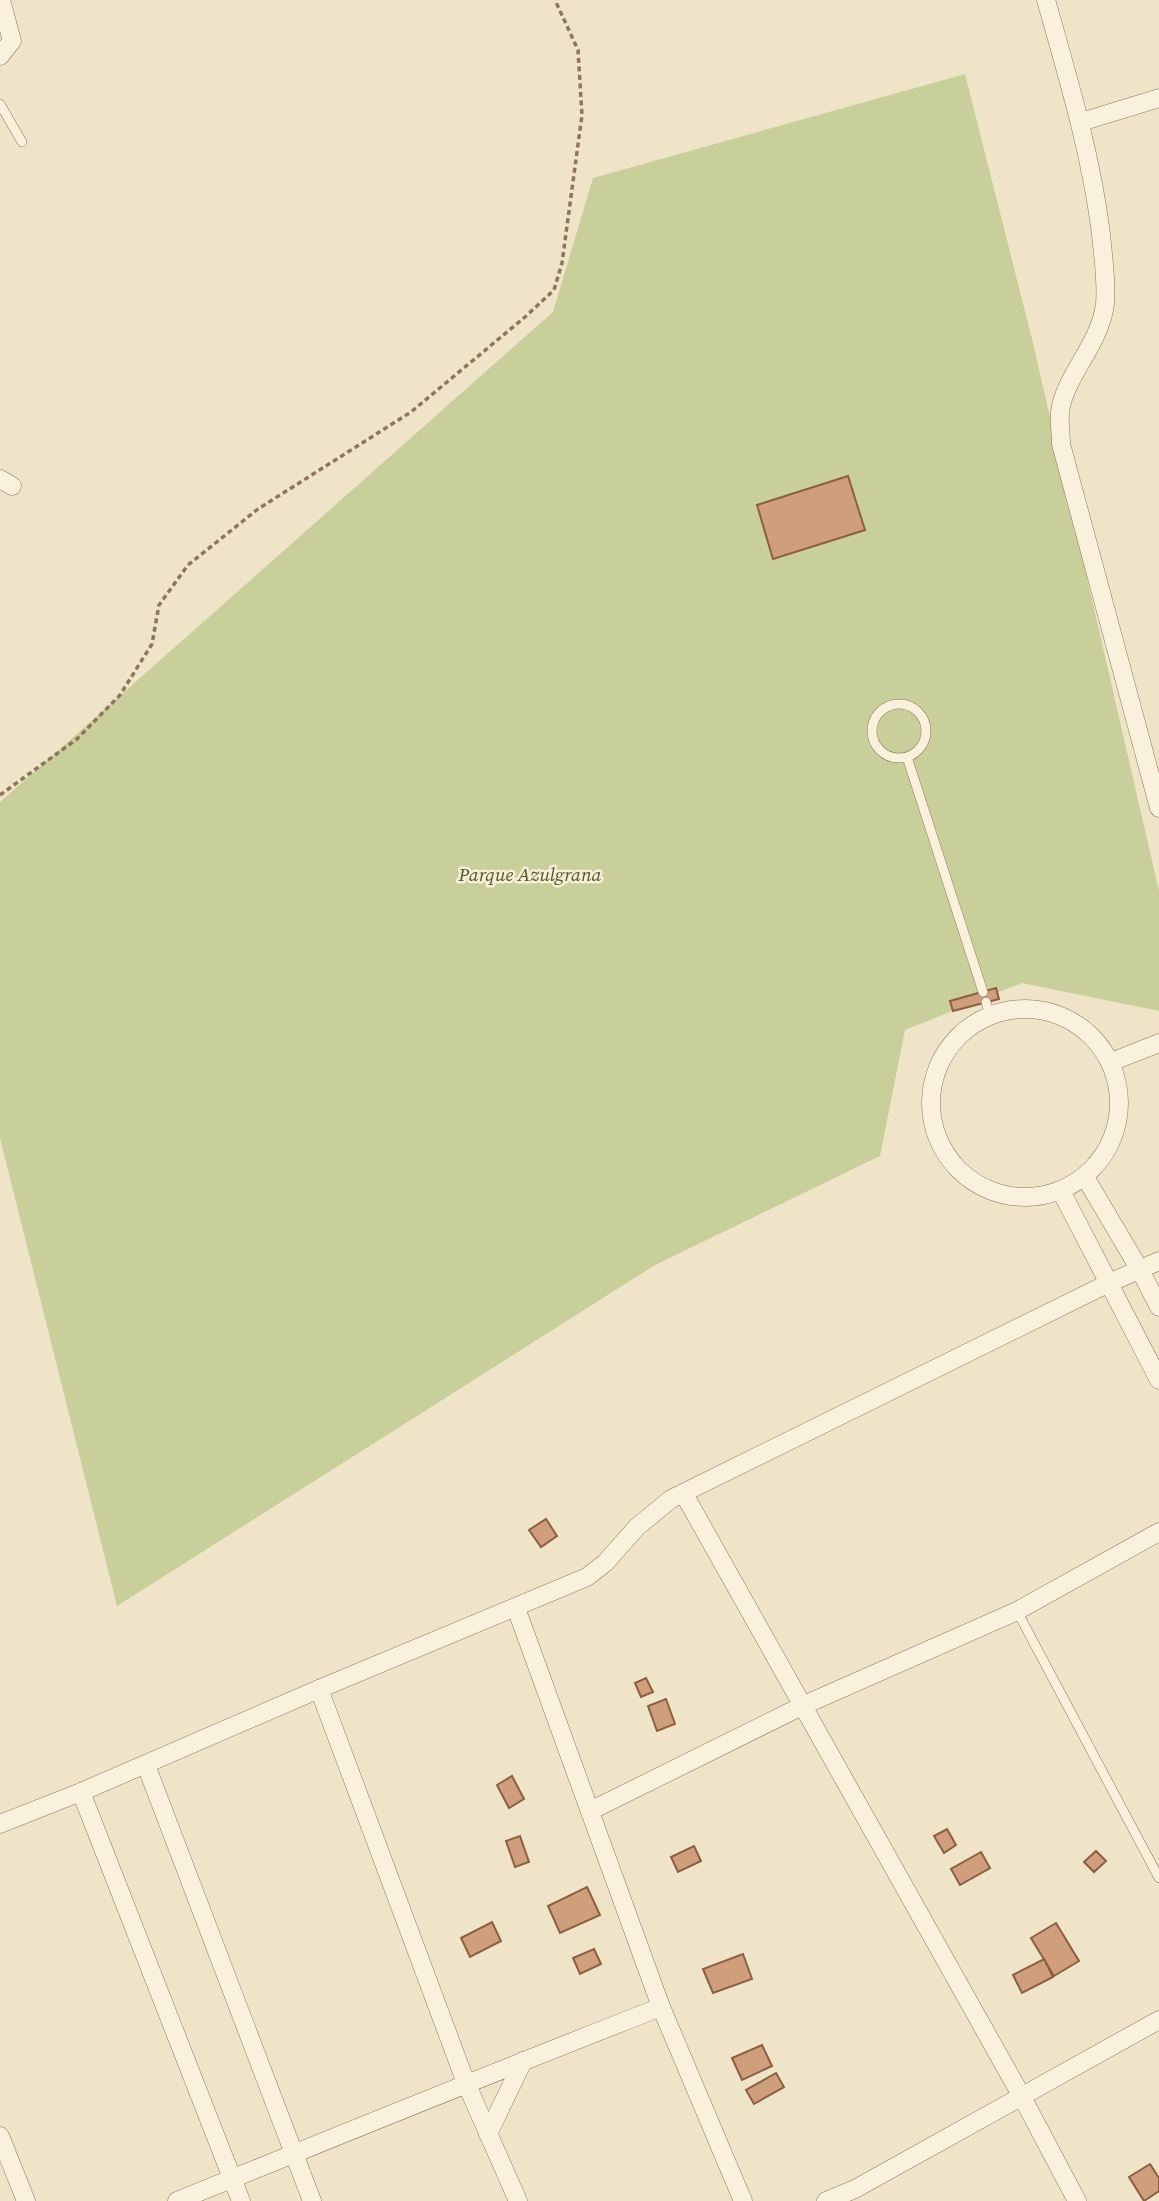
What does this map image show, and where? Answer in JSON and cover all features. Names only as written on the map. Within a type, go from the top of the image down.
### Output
[{"type":"street","points":[[0,56],[12,41],[2,0]]},
{"type":"street","points":[[1045,0],[1081,122],[1104,261],[1105,304],[1097,336],[1069,387],[1060,410],[1061,444],[1159,808]]},
{"type":"street","points":[[1081,122],[1159,98]]},
{"type":"street","points":[[988,1009],[1037,1009],[1067,1018],[1093,1036],[1111,1062],[1119,1092],[1118,1124],[1105,1153],[1085,1177],[1061,1191],[1032,1198],[1002,1195],[984,1188],[975,1184],[953,1164],[937,1139],[931,1110],[933,1080],[945,1053],[964,1030],[988,1009]]},
{"type":"street","points":[[1111,1062],[1159,1043]]},
{"type":"street","points":[[1085,1177],[1159,1307]]},
{"type":"street","points":[[1061,1191],[1159,1380]]},
{"type":"street","points":[[0,1824],[146,1765],[587,1577],[606,1563],[637,1527],[671,1499],[1107,1284],[1159,1261]]},
{"type":"street","points":[[684,1493],[1021,2095],[1077,2201]]},
{"type":"street","points":[[590,1811],[802,1706],[1017,1611],[1159,1532]]},
{"type":"street","points":[[516,1608],[661,2007],[743,2201]]},
{"type":"street","points":[[319,1689],[466,2083],[518,2201]]},
{"type":"street","points":[[146,1765],[312,2201]]},
{"type":"street","points":[[81,1792],[241,2201]]},
{"type":"street","points":[[177,2201],[661,2007]]},
{"type":"street","points":[[826,2201],[858,2195],[1021,2095],[1159,2020]]},
{"type":"street","points":[[488,2134],[523,2061]]},
{"type":"street","points":[[0,2136],[26,2201]]},
{"type":"lane","points":[[0,104],[22,142]]},
{"type":"lane","points":[[891,706],[907,706],[921,716],[925,723],[926,732],[920,747],[907,757],[890,757],[877,747],[873,739],[873,723],[877,716],[891,706]]},
{"type":"lane","points":[[907,757],[983,992]]},
{"type":"lane","points":[[1017,1611],[1159,1878]]},
{"type":"path","points":[[0,795],[77,739],[120,695],[152,645],[159,605],[188,565],[258,509],[411,412],[554,290],[562,263],[582,115],[578,50],[555,0]]},
{"type":"green space","name":"Parque Azulgrana","points":[[965,74],[1032,339],[1159,891],[1159,1011],[1022,983],[905,1030],[880,1156],[655,1265],[117,1606],[0,1138],[0,802],[553,312],[593,178]]},
{"type":"building","points":[[848,476],[865,530],[773,559],[757,505]]},
{"type":"building","points":[[996,988],[999,999],[953,1011],[950,1001]]},
{"type":"building","points":[[546,1519],[557,1536],[541,1547],[529,1530]]},
{"type":"building","points":[[646,1678],[653,1692],[641,1697],[635,1683]]},
{"type":"building","points":[[666,1699],[675,1724],[657,1731],[648,1706]]},
{"type":"building","points":[[512,1776],[524,1799],[509,1808],[497,1785]]},
{"type":"building","points":[[947,1829],[956,1845],[944,1853],[934,1836]]},
{"type":"building","points":[[520,1836],[529,1862],[515,1867],[506,1841]]},
{"type":"building","points":[[694,1846],[701,1861],[678,1872],[671,1857]]},
{"type":"building","points":[[1096,1851],[1106,1861],[1094,1872],[1084,1862]]},
{"type":"building","points":[[981,1852],[990,1868],[960,1885],[951,1869]]},
{"type":"building","points":[[587,1887],[600,1915],[560,1933],[548,1906]]},
{"type":"building","points":[[492,1922],[501,1941],[470,1957],[461,1938]]},
{"type":"building","points":[[1056,1923],[1079,1961],[1054,1976],[1031,1938]]},
{"type":"building","points":[[594,1949],[601,1964],[580,1974],[573,1958]]},
{"type":"building","points":[[743,1954],[752,1979],[713,1993],[703,1969]]},
{"type":"building","points":[[1044,1959],[1053,1977],[1022,1993],[1013,1975]]},
{"type":"building","points":[[762,2045],[772,2066],[742,2080],[732,2058]]},
{"type":"building","points":[[776,2073],[784,2087],[754,2104],[746,2090]]},
{"type":"building","points":[[1150,2164],[1159,2178],[1159,2191],[1144,2201],[1129,2177]]}]
